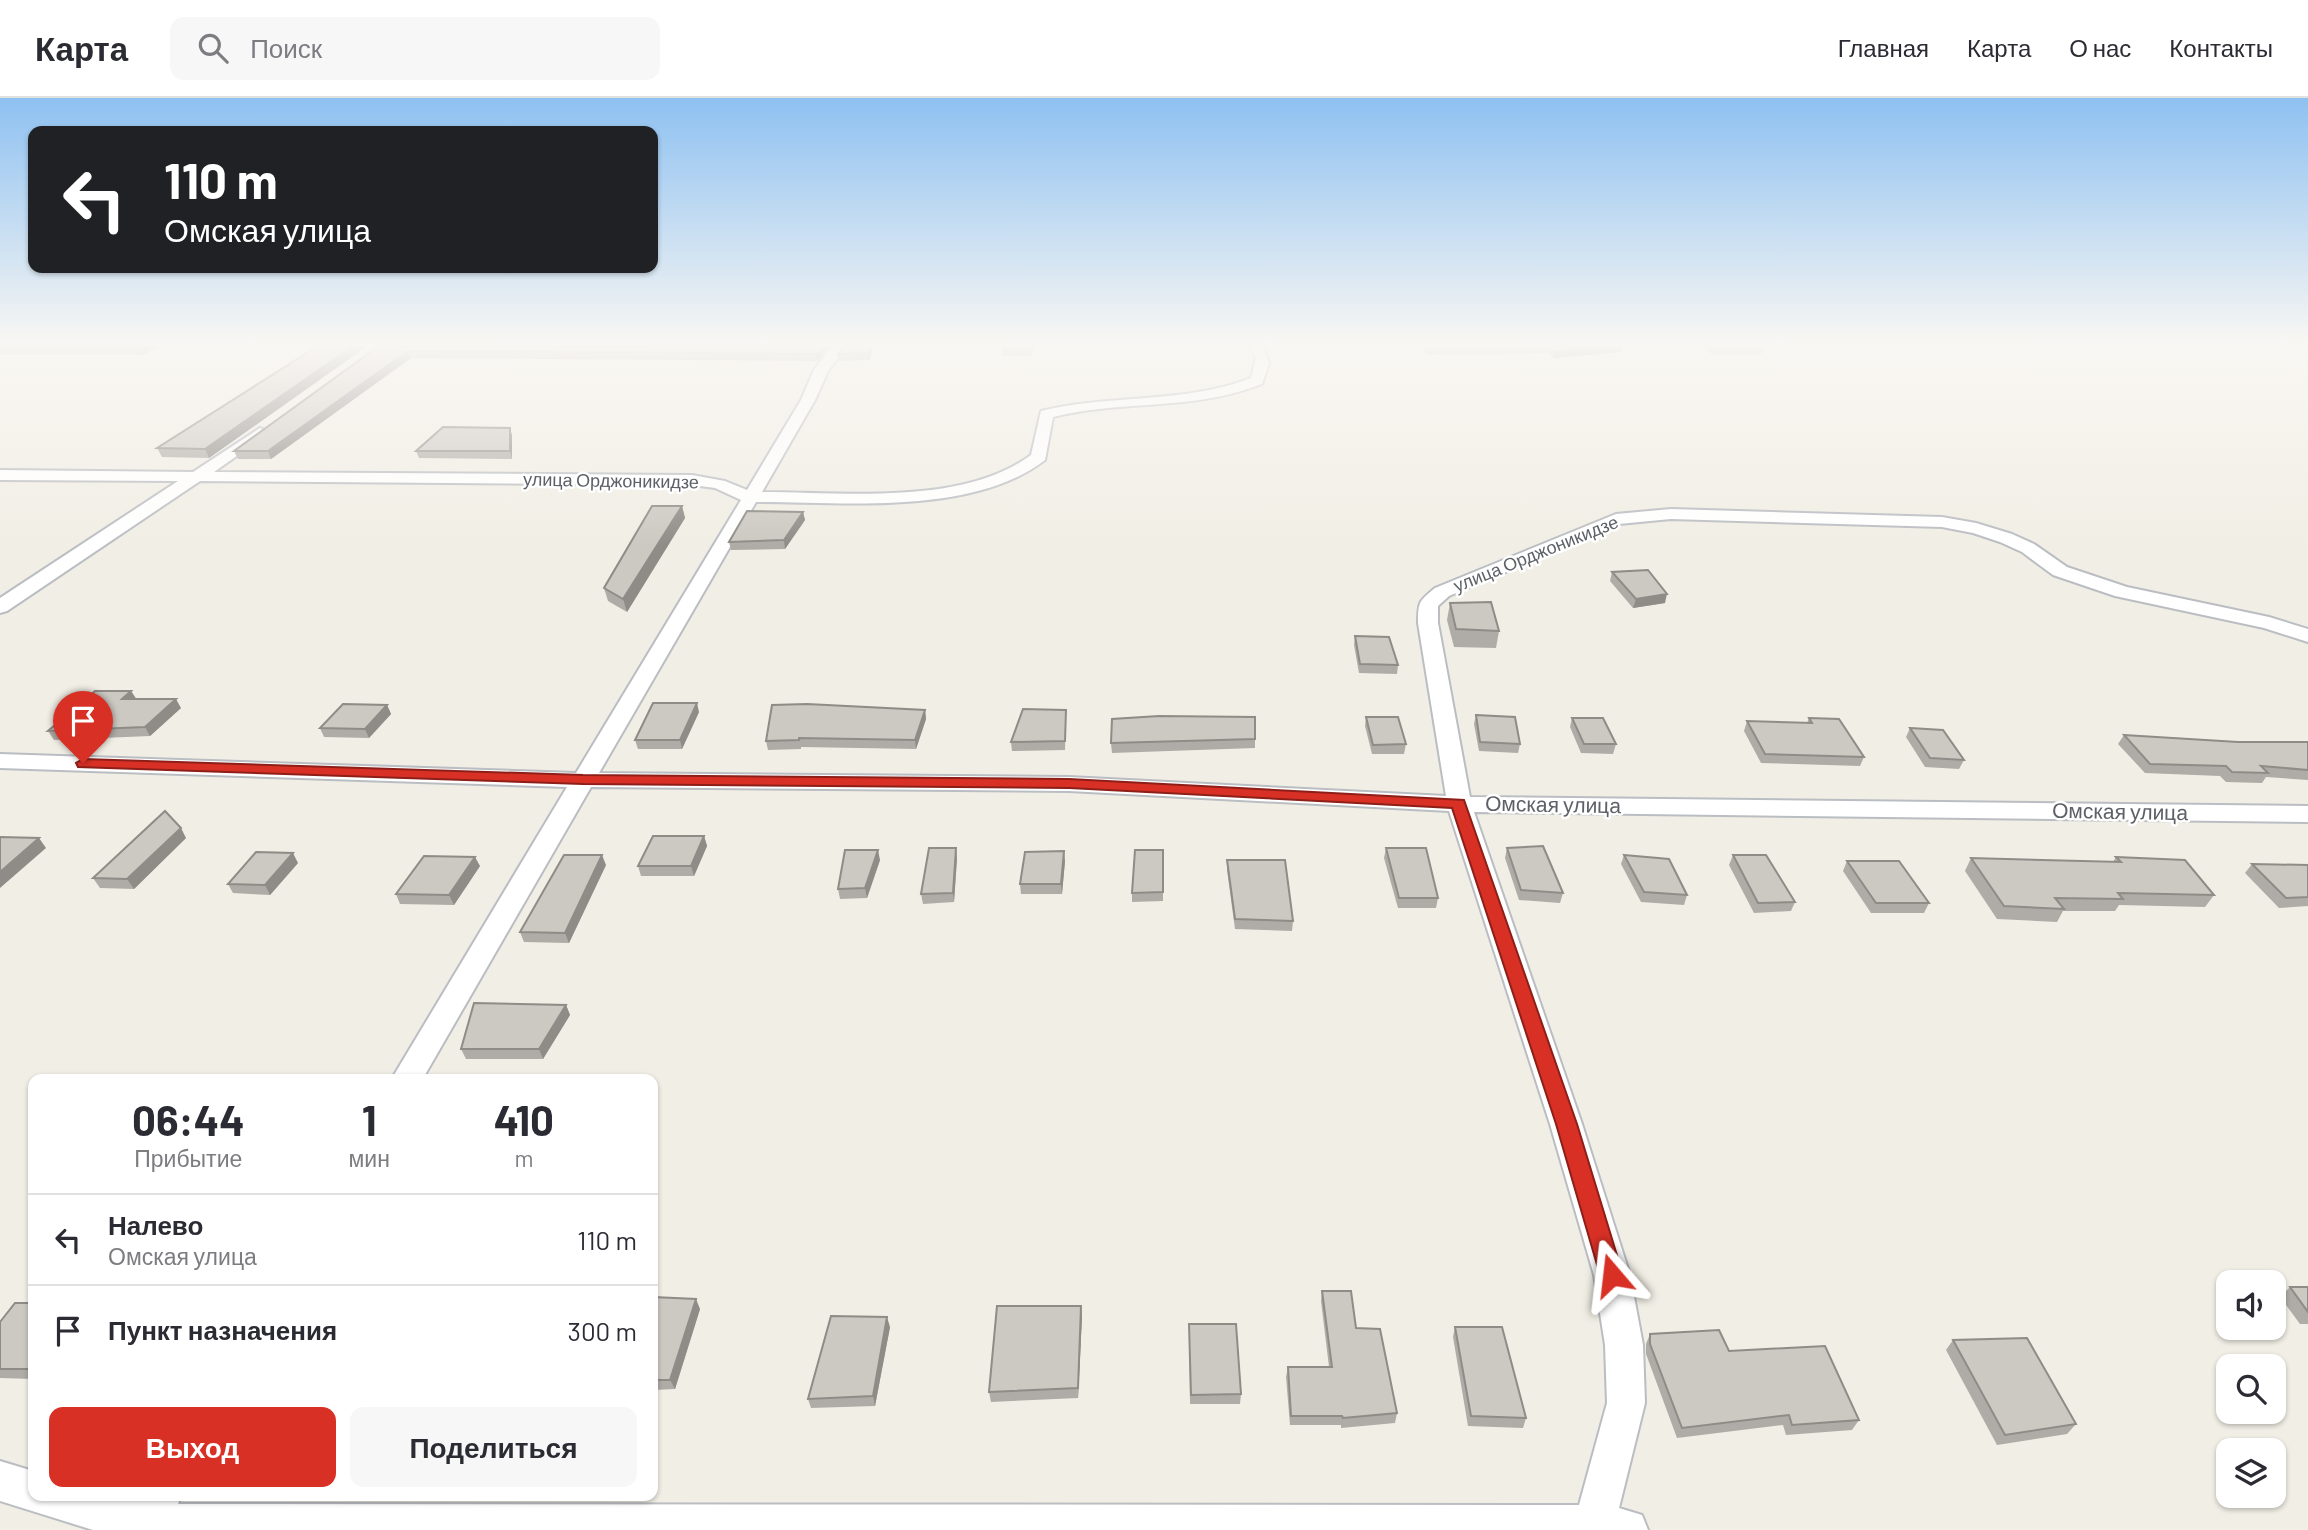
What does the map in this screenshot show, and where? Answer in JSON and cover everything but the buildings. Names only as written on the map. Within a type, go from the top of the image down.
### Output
[{"type":"street","points":[[410,1074],[800,413]]},
{"type":"street","name":"улица Орджоникидзе","points":[[0,475],[692,480],[719,484],[749,497],[916,496],[995,482],[1020,472],[1039,457],[1046,414],[1050,413]]},
{"type":"street","points":[[0,607],[56,567],[197,477],[276,421]]},
{"type":"street","name":"улица Орджоникидзе","points":[[1610,1528],[1626,1403],[1623,1345],[1612,1275],[1566,1124],[1459,804],[1428,623],[1428,604],[1442,592],[1616,519],[1671,513],[1942,522],[1976,528],[2028,548],[2060,571],[2122,592],[2269,623],[2308,636]]},
{"type":"street","name":"Омская улица","points":[[0,761],[583,780],[1069,784],[1459,804],[2308,814]]},
{"type":"street","points":[[0,1481],[28,1489]]},
{"type":"street","points":[[74,1501],[149,1517],[1610,1528]]},
{"type":"route","points":[[83,763],[583,780],[1069,784],[1459,804],[1566,1124],[1612,1275]]}]
